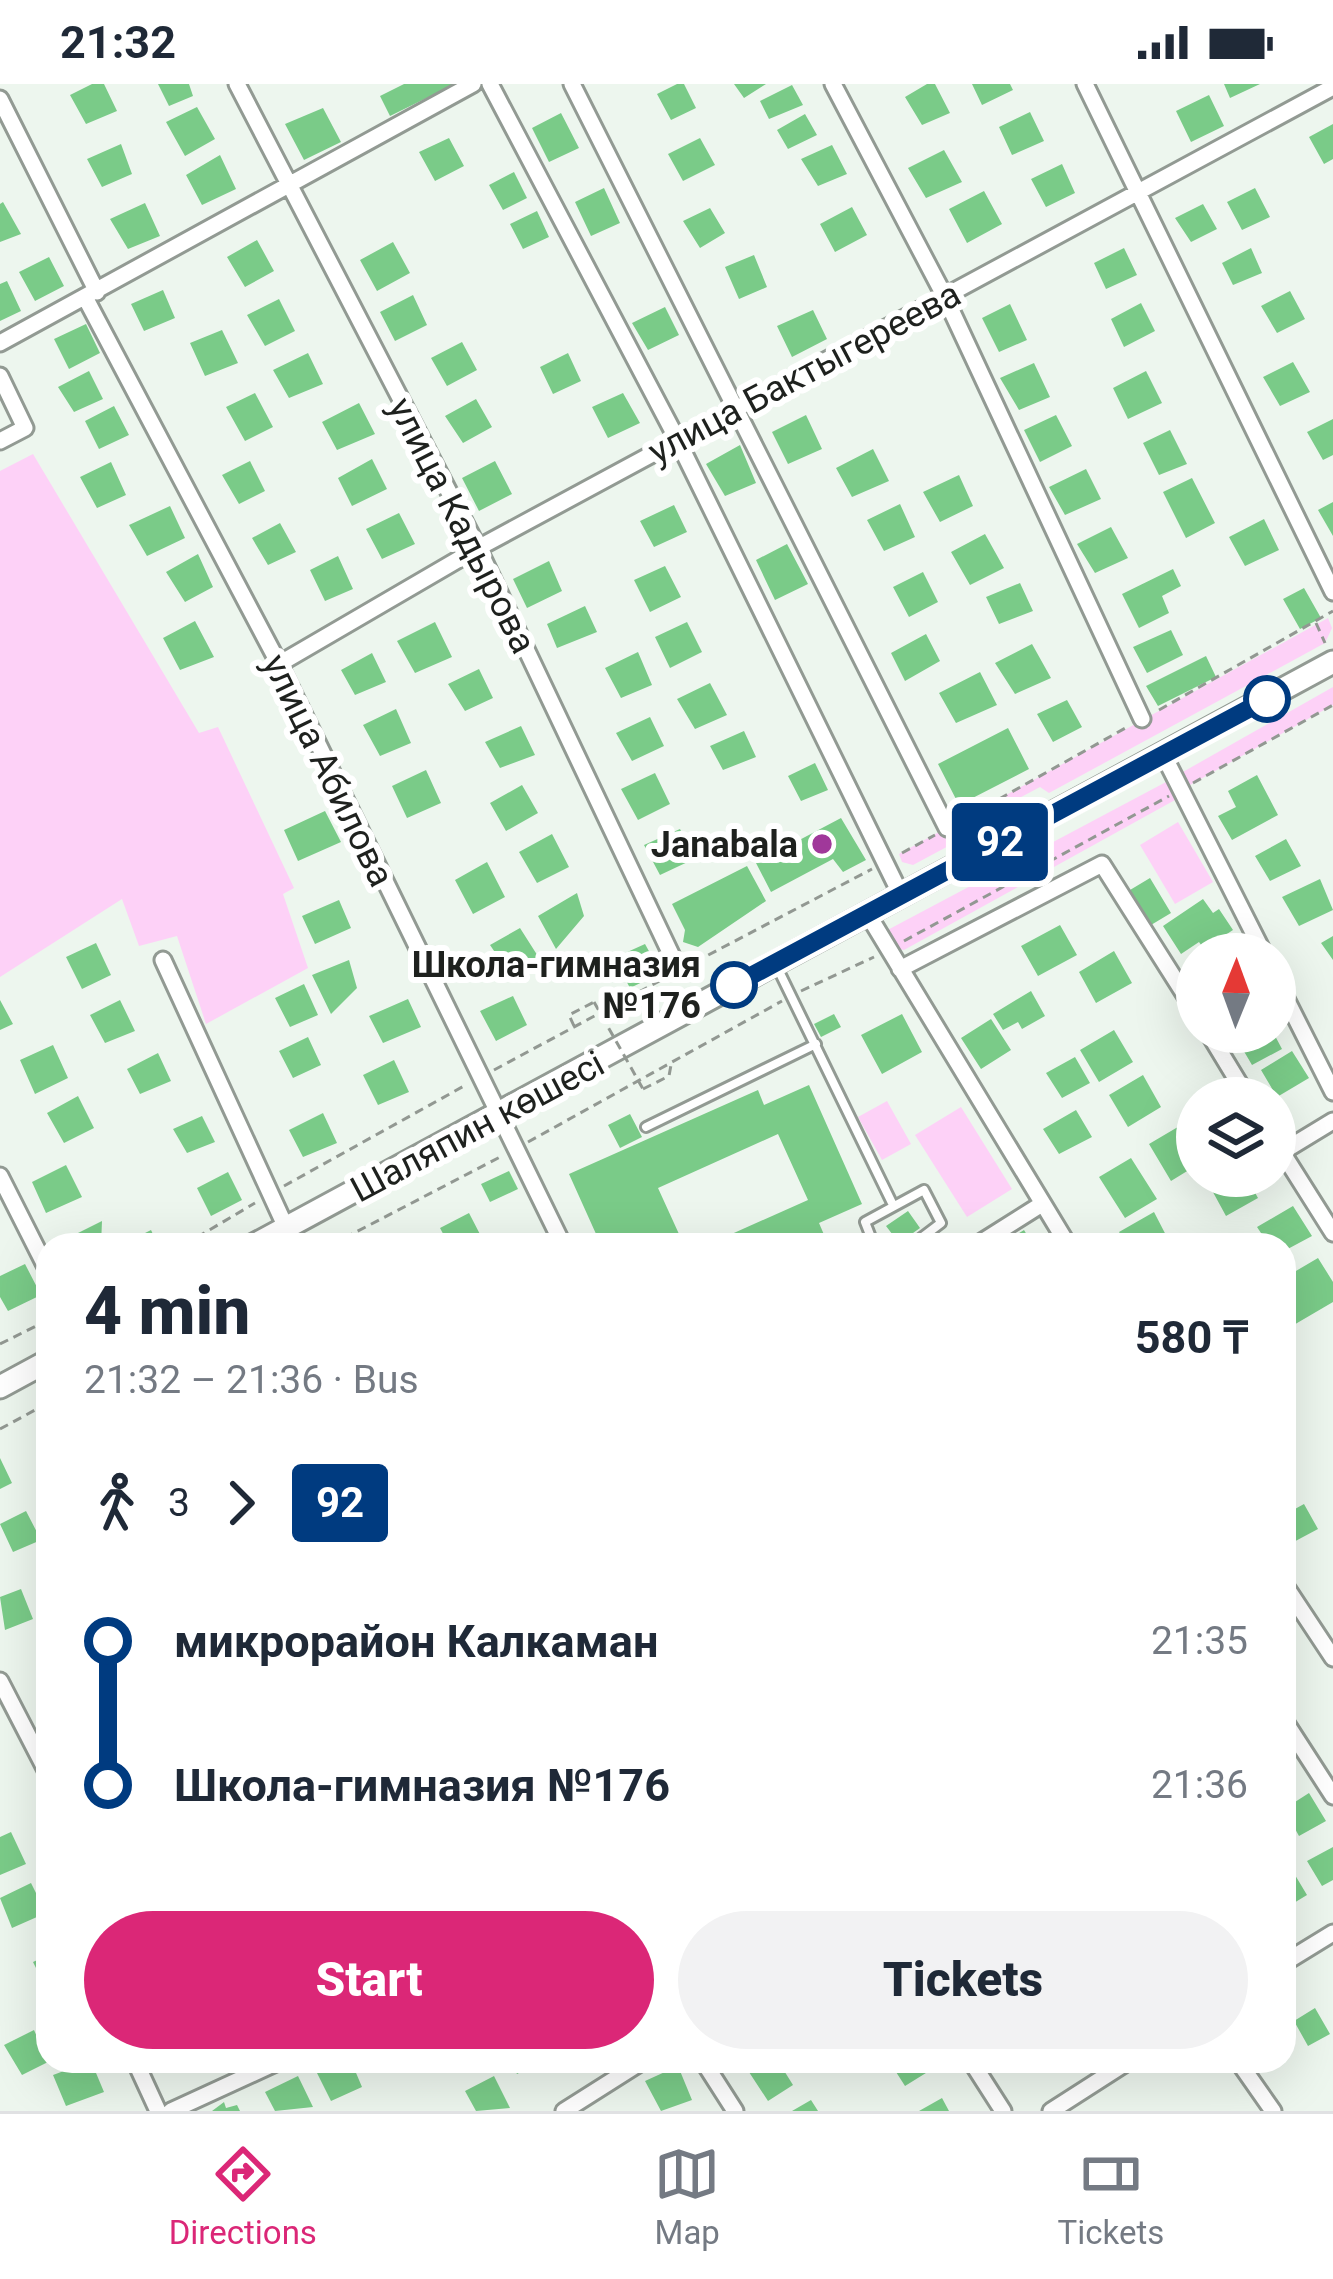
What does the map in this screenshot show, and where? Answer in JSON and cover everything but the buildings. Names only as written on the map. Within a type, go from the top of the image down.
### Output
[{"type":"main road","name":"Шаляпин көшесі","points":[[295,1233],[775,962],[1164,756],[1329,652]]},
{"type":"main road","points":[[0,1388],[36,1368]]},
{"type":"street","name":"улица Кадырова","points":[[237,84],[478,548],[679,971]]},
{"type":"street","points":[[0,343],[473,84]]},
{"type":"street","points":[[490,84],[677,439],[901,895]]},
{"type":"street","points":[[572,84],[947,828]]},
{"type":"street","points":[[833,84],[945,297],[1142,719]]},
{"type":"street","points":[[1085,84],[1333,592]]},
{"type":"street","name":"улица Бактыгереева","points":[[279,664],[677,439],[1141,195],[1333,87]]},
{"type":"street","name":"улица Абилова","points":[[0,99],[92,296],[279,664],[557,1233]]},
{"type":"street","points":[[0,376],[25,428],[0,441]]},
{"type":"street","points":[[1164,756],[1253,933]]},
{"type":"street","points":[[901,969],[1102,864],[1176,981]]},
{"type":"street","points":[[867,913],[1061,1233]]},
{"type":"street","points":[[163,960],[289,1233]]},
{"type":"street","points":[[1296,1019],[1333,1092]]},
{"type":"street","points":[[1296,1138],[1333,1121]]},
{"type":"street","points":[[0,1175],[36,1247]]},
{"type":"street","points":[[1296,1175],[1333,1234]]},
{"type":"street","points":[[996,1233],[1042,1204]]},
{"type":"street","points":[[1296,1602],[1333,1658]]},
{"type":"street","points":[[0,1681],[36,1751]]},
{"type":"street","points":[[1296,1739],[1333,1796]]},
{"type":"street","points":[[1296,1956],[1333,1933]]},
{"type":"street","points":[[141,2073],[158,2111]]},
{"type":"street","points":[[171,2111],[254,2073]]},
{"type":"street","points":[[564,2111],[624,2073]]},
{"type":"street","points":[[711,2073],[735,2111]]},
{"type":"street","points":[[979,2073],[1003,2111]]},
{"type":"street","points":[[1051,2111],[1110,2073]]},
{"type":"street","points":[[1246,2073],[1273,2111]]},
{"type":"lane","points":[[775,962],[892,1204]]},
{"type":"lane","points":[[646,1127],[816,1044]]},
{"type":"lane","points":[[869,1233],[865,1222],[924,1190],[940,1220],[930,1233]]},
{"type":"path","points":[[204,1233],[478,1078],[947,828],[1333,611]]},
{"type":"path","points":[[1316,623],[1329,652]]},
{"type":"path","points":[[355,1233],[792,996],[890,949],[1333,705]]},
{"type":"path","points":[[574,1026],[569,1016],[594,1002],[644,1089],[669,1076],[671,1065]]},
{"type":"path","points":[[0,1344],[36,1326]]},
{"type":"path","points":[[0,1430],[36,1410]]},
{"type":"shaded area","points":[[33,454],[199,733],[218,727],[294,888],[283,894],[308,968],[206,1024],[177,936],[139,946],[122,899],[0,977],[0,471]]},
{"type":"shaded area","points":[[1328,618],[1332,628],[1325,643],[1049,793],[1040,787],[966,826],[969,835],[913,865],[902,862],[899,854]]},
{"type":"shaded area","points":[[1333,687],[1333,705],[1181,790],[1174,777]]},
{"type":"shaded area","points":[[1166,782],[1175,800],[904,950],[887,945],[880,934]]},
{"type":"shaded area","points":[[1178,822],[1213,882],[1175,904],[1140,845]]},
{"type":"shaded area","points":[[887,1101],[911,1144],[882,1160],[858,1117]]},
{"type":"shaded area","points":[[961,1107],[1012,1189],[967,1217],[915,1135]]},
{"type":"bus line","name":"92","points":[[734,985],[1267,699]]},
{"type":"place","name":"Janabala","points":[[822,844]]},
{"type":"place","name":"Школа-гимназия №176","points":[[734,985]]}]
